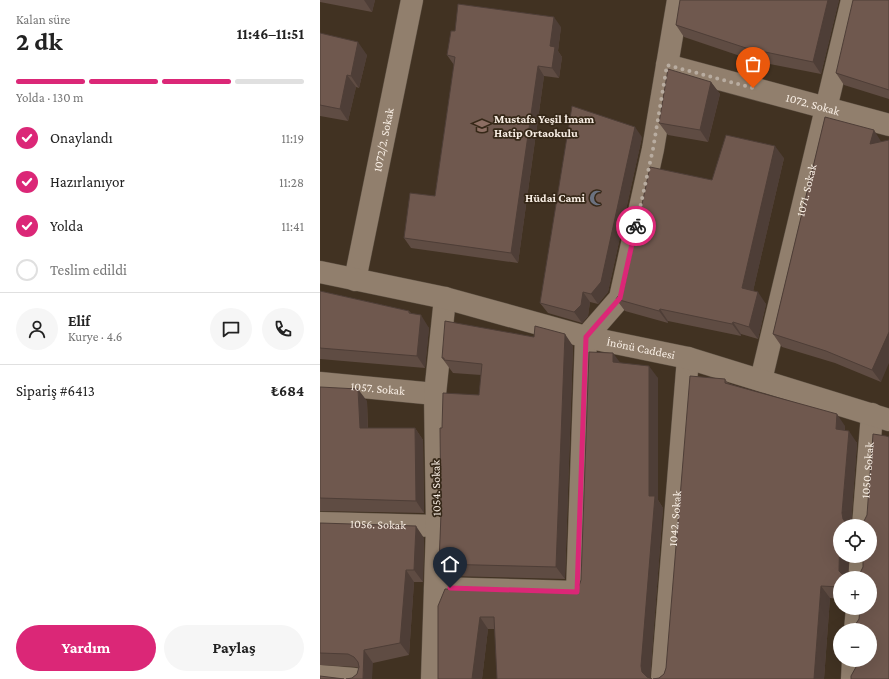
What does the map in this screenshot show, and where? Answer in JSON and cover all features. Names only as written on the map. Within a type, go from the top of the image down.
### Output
[{"type":"street","name":"1072/2. Sokak","points":[[355,280],[412,0]]},
{"type":"street","points":[[435,588],[577,592],[586,337],[620,298],[653,149],[678,0]]},
{"type":"street","name":"1071. Sokak","points":[[761,380],[825,107],[852,0]]},
{"type":"street","name":"1072. Sokak","points":[[667,65],[889,125]]},
{"type":"street","name":"İnönü Caddesi","points":[[320,272],[445,298],[586,337],[688,358],[880,417]]},
{"type":"street","name":"1054. Sokak","points":[[432,679],[437,526],[435,394],[445,298]]},
{"type":"street","name":"1042. Sokak","points":[[662,679],[688,358]]},
{"type":"street","name":"1057. Sokak","points":[[320,383],[435,394]]},
{"type":"street","name":"1050. Sokak","points":[[864,519],[880,417]]},
{"type":"street","name":"1056. Sokak","points":[[320,523],[437,526]]},
{"type":"street","points":[[852,679],[853,667]]},
{"type":"street","points":[[320,676],[356,679]]},
{"type":"building","points":[[680,0],[828,0],[813,62],[746,48],[676,25]]},
{"type":"building","points":[[853,0],[889,0],[889,90],[836,73]]},
{"type":"building","points":[[458,4],[554,17],[550,46],[555,47],[552,68],[538,66],[511,253],[404,238],[410,193],[435,196],[455,57],[447,55],[451,31],[455,31]]},
{"type":"building","points":[[320,33],[358,42],[351,76],[347,75],[340,109],[320,105]]},
{"type":"building","points":[[668,69],[711,82],[700,130],[659,123]]},
{"type":"building","name":"Hüdai Cami","points":[[572,106],[635,127],[601,282],[591,294],[583,292],[581,305],[574,312],[540,303]]},
{"type":"building","points":[[825,117],[874,130],[870,144],[889,140],[889,332],[872,370],[826,351],[773,334]]},
{"type":"building","points":[[726,135],[775,146],[742,288],[758,292],[749,327],[733,322],[732,324],[660,309],[659,311],[616,299],[624,288],[650,167],[712,180]]},
{"type":"building","points":[[320,291],[421,315],[417,356],[320,348]]},
{"type":"building","points":[[445,321],[534,337],[535,326],[565,334],[556,567],[439,564],[441,514],[440,428],[442,428],[443,393],[479,395],[482,364],[444,360],[444,358],[442,358]]},
{"type":"building","points":[[589,352],[613,353],[613,362],[649,366],[649,496],[655,496],[641,666],[642,672],[647,677],[652,679],[497,679],[494,617],[480,617],[472,679],[438,679],[438,606],[445,589],[568,592],[575,591],[579,586],[581,580]]},
{"type":"building","points":[[690,376],[725,379],[725,383],[837,414],[836,429],[849,431],[842,513],[843,519],[833,519],[833,563],[839,563],[839,571],[833,571],[833,587],[821,586],[814,679],[653,679],[659,678],[664,674],[666,668]]},
{"type":"building","points":[[320,387],[358,389],[360,428],[415,428],[416,501],[320,498]]},
{"type":"building","points":[[873,434],[886,436],[889,437],[889,679],[851,679],[856,667],[877,667],[877,623],[856,623],[859,615],[877,615],[877,571],[861,571],[863,563],[877,563],[877,519],[865,519],[867,515]]},
{"type":"building","points":[[320,523],[416,526],[414,570],[406,570],[400,643],[364,650],[363,679],[346,679],[352,678],[357,674],[359,667],[358,662],[354,657],[348,654],[320,653]]},
{"type":"building","points":[[320,676],[344,679],[320,679]]},
{"type":"way so far","points":[[636,226],[653,149],[667,65],[753,88]]},
{"type":"place","name":"Mustafa Yeşil İmam Hatip Ortaokulu","points":[[482,126]]},
{"type":"place","name":"Hüdai Cami","points":[[597,198]]},
{"type":"route","points":[[450,588],[577,592],[586,337],[620,298],[636,226]]}]
